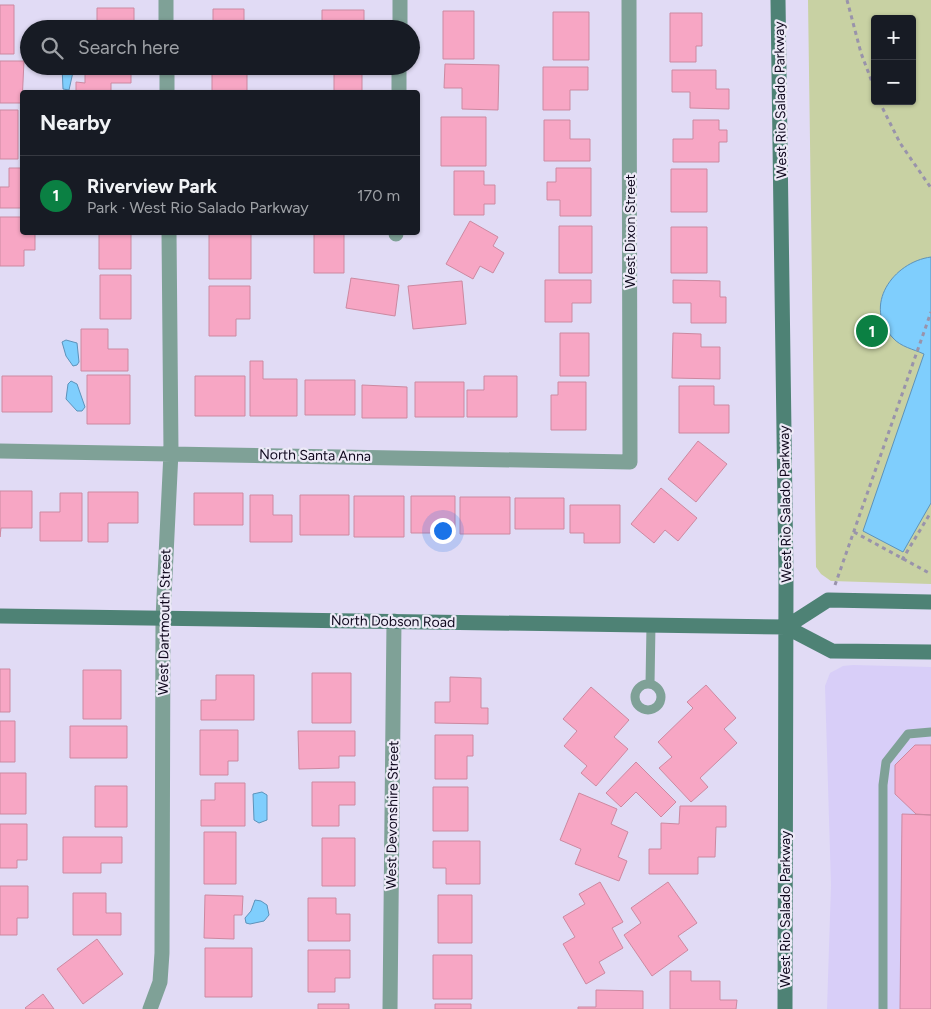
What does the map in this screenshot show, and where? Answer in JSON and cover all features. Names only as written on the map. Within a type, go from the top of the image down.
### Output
[{"type":"main road","name":"West Rio Salado Parkway","points":[[778,0],[786,627],[785,1009]]},
{"type":"main road","points":[[786,627],[828,600],[931,602]]},
{"type":"main road","name":"North Dobson Road","points":[[0,616],[786,627],[832,651],[931,652]]},
{"type":"street","points":[[166,0],[166,20]]},
{"type":"street","points":[[400,0],[400,20]]},
{"type":"street","name":"West Dixon Street","points":[[629,0],[630,462]]},
{"type":"street","points":[[167,75],[167,90]]},
{"type":"street","points":[[399,75],[399,90]]},
{"type":"street","name":"West Dartmouth Street","points":[[150,1009],[160,982],[162,953],[163,618],[171,452],[169,235]]},
{"type":"street","name":"North Santa Anna","points":[[0,451],[171,452],[630,462]]},
{"type":"street","name":"West Devonshire Street","points":[[390,1009],[394,621]]},
{"type":"lane","points":[[650,684],[651,624]]},
{"type":"lane","points":[[883,1009],[883,784],[886,762],[908,734],[931,732]]},
{"type":"path","points":[[847,0],[861,53],[871,79]]},
{"type":"path","points":[[881,105],[900,143],[931,188]]},
{"type":"path","points":[[836,600],[835,585],[931,312]]},
{"type":"path","points":[[902,560],[931,512]]},
{"type":"path","points":[[854,532],[902,560],[931,574]]},
{"type":"shaded area","points":[[843,666],[931,667],[931,1009],[827,1009],[831,885],[825,686],[830,673]]},
{"type":"green space","points":[[808,0],[931,0],[931,584],[831,581],[821,574],[816,567]]},
{"type":"water","points":[[62,75],[72,75],[69,90],[63,89]]},
{"type":"water","points":[[931,257],[931,503],[903,552],[863,531],[924,354],[903,346],[893,338],[884,326],[881,300],[886,287],[894,276],[905,267]]},
{"type":"water","points":[[66,340],[77,343],[79,362],[77,365],[73,366],[66,356],[62,342]]},
{"type":"water","points":[[71,381],[77,384],[85,407],[82,411],[77,411],[66,399],[68,384]]},
{"type":"water","points":[[262,792],[267,795],[267,820],[259,823],[254,820],[253,794]]},
{"type":"water","points":[[255,900],[267,905],[269,915],[264,921],[246,923],[245,918],[251,911]]},
{"type":"building","points":[[0,5],[14,5],[14,54],[0,54]]},
{"type":"building","points":[[97,8],[134,8],[134,20],[97,20]]},
{"type":"building","points":[[213,9],[244,9],[244,20],[213,20]]},
{"type":"building","points":[[322,10],[364,10],[364,20],[322,20]]},
{"type":"building","points":[[443,11],[474,11],[474,59],[443,59]]},
{"type":"building","points":[[553,12],[589,12],[589,60],[553,60]]},
{"type":"building","points":[[670,13],[702,13],[702,46],[696,46],[696,62],[670,62]]},
{"type":"building","points":[[0,61],[20,61],[20,75],[23,75],[23,90],[20,90],[20,103],[0,103]]},
{"type":"building","points":[[445,64],[499,65],[498,110],[462,109],[462,88],[444,88]]},
{"type":"building","points":[[543,67],[588,67],[588,90],[570,90],[570,110],[543,110]]},
{"type":"building","points":[[672,70],[716,70],[716,89],[729,89],[729,109],[690,108],[690,92],[672,92]]},
{"type":"building","points":[[85,75],[131,75],[131,83],[111,83],[111,90],[76,90],[76,82],[85,83]]},
{"type":"building","points":[[212,75],[247,75],[247,90],[212,90]]},
{"type":"building","points":[[334,75],[362,75],[362,90],[334,90]]},
{"type":"building","points":[[0,110],[18,110],[18,159],[0,159]]},
{"type":"building","points":[[441,117],[486,117],[486,166],[441,166]]},
{"type":"building","points":[[544,120],[570,120],[570,139],[590,139],[590,161],[544,161]]},
{"type":"building","points":[[693,120],[719,120],[719,130],[727,130],[727,142],[719,142],[719,162],[673,162],[673,139],[693,139]]},
{"type":"building","points":[[9,168],[20,168],[20,208],[0,208],[0,187],[9,187]]},
{"type":"building","points":[[556,168],[591,168],[591,216],[560,216],[560,200],[547,200],[547,182],[556,182]]},
{"type":"building","points":[[671,169],[707,169],[707,212],[671,212]]},
{"type":"building","points":[[454,171],[484,171],[484,185],[495,185],[495,204],[484,204],[484,215],[454,215]]},
{"type":"building","points":[[0,217],[20,217],[20,235],[35,235],[35,250],[24,250],[24,266],[0,266]]},
{"type":"building","points":[[470,221],[498,237],[493,246],[504,253],[493,273],[480,266],[473,279],[446,264]]},
{"type":"building","points":[[559,226],[592,226],[592,273],[559,273]]},
{"type":"building","points":[[671,227],[707,227],[707,273],[671,273]]},
{"type":"building","points":[[99,235],[131,235],[131,269],[99,269]]},
{"type":"building","points":[[209,235],[251,235],[251,279],[209,279]]},
{"type":"building","points":[[314,235],[344,235],[344,273],[314,273]]},
{"type":"building","points":[[100,275],[131,275],[131,319],[100,319]]},
{"type":"building","points":[[351,278],[399,285],[395,316],[346,308]]},
{"type":"building","points":[[545,280],[591,280],[591,303],[572,303],[572,322],[545,322]]},
{"type":"building","points":[[673,280],[720,281],[720,297],[726,297],[726,323],[691,323],[691,303],[673,303]]},
{"type":"building","points":[[462,281],[466,324],[413,329],[408,286]]},
{"type":"building","points":[[209,286],[250,286],[250,319],[236,319],[236,336],[209,336]]},
{"type":"building","points":[[81,329],[108,329],[108,349],[128,349],[128,371],[81,371]]},
{"type":"building","points":[[560,333],[589,333],[589,376],[560,376]]},
{"type":"building","points":[[673,333],[701,334],[701,347],[720,347],[720,379],[672,378]]},
{"type":"building","points":[[250,361],[263,361],[263,379],[297,379],[297,416],[250,416]]},
{"type":"building","points":[[87,375],[130,375],[130,424],[87,424]]},
{"type":"building","points":[[2,376],[52,376],[52,412],[2,412]]},
{"type":"building","points":[[195,376],[245,376],[245,416],[195,416]]},
{"type":"building","points":[[484,376],[517,376],[517,417],[467,417],[467,390],[484,390]]},
{"type":"building","points":[[305,380],[355,380],[355,415],[305,415]]},
{"type":"building","points":[[415,382],[464,382],[464,417],[415,417]]},
{"type":"building","points":[[558,382],[586,382],[586,430],[551,430],[551,395],[558,395]]},
{"type":"building","points":[[362,385],[407,387],[407,418],[362,418]]},
{"type":"building","points":[[679,386],[714,386],[714,405],[729,405],[729,433],[679,433]]},
{"type":"building","points":[[698,441],[727,464],[696,502],[668,479]]},
{"type":"building","points":[[661,488],[697,518],[678,541],[665,530],[654,543],[631,524]]},
{"type":"building","points":[[0,491],[32,491],[32,528],[1,528],[0,537]]},
{"type":"building","points":[[88,492],[138,492],[138,523],[108,523],[108,542],[88,542]]},
{"type":"building","points":[[60,493],[82,493],[82,541],[40,541],[40,512],[60,512]]},
{"type":"building","points":[[194,493],[243,493],[243,525],[194,525]]},
{"type":"building","points":[[250,495],[273,495],[273,515],[292,515],[292,542],[250,542]]},
{"type":"building","points":[[300,495],[349,495],[349,535],[300,535]]},
{"type":"building","points":[[354,496],[404,496],[404,537],[354,537]]},
{"type":"building","points":[[411,496],[455,496],[455,533],[411,533]]},
{"type":"building","points":[[460,497],[510,497],[510,534],[460,534]]},
{"type":"building","points":[[515,498],[564,498],[564,529],[515,529]]},
{"type":"building","points":[[570,505],[620,505],[620,543],[584,543],[584,533],[570,533]]},
{"type":"building","points":[[0,669],[10,669],[10,712],[0,712]]},
{"type":"building","points":[[83,670],[121,670],[121,719],[83,719]]},
{"type":"building","points":[[312,673],[351,673],[351,723],[312,723]]},
{"type":"building","points":[[216,675],[254,675],[254,720],[201,720],[201,700],[216,700]]},
{"type":"building","points":[[450,677],[481,678],[481,708],[488,708],[488,724],[435,723],[435,702],[450,702]]},
{"type":"building","points":[[706,685],[736,718],[724,729],[737,743],[700,778],[708,787],[691,802],[659,768],[672,757],[658,742],[693,708],[687,702]]},
{"type":"building","points":[[591,687],[629,720],[614,737],[628,749],[596,786],[581,773],[587,766],[564,746],[577,731],[563,719]]},
{"type":"building","points":[[0,721],[15,721],[15,762],[0,762]]},
{"type":"building","points":[[70,726],[127,726],[127,758],[70,758]]},
{"type":"building","points":[[200,730],[238,730],[238,761],[228,761],[228,775],[200,775]]},
{"type":"building","points":[[298,731],[355,731],[355,756],[339,756],[339,768],[299,769]]},
{"type":"building","points":[[435,735],[473,735],[473,756],[467,756],[467,779],[435,779]]},
{"type":"building","points":[[915,745],[931,745],[931,815],[916,814],[895,794],[895,765]]},
{"type":"building","points":[[636,762],[676,802],[661,817],[636,792],[621,807],[606,793]]},
{"type":"building","points":[[0,773],[26,773],[26,814],[0,814]]},
{"type":"building","points":[[312,782],[355,782],[355,805],[339,805],[339,826],[312,826]]},
{"type":"building","points":[[215,783],[245,783],[245,826],[201,826],[201,800],[215,800]]},
{"type":"building","points":[[95,786],[127,786],[127,827],[95,827]]},
{"type":"building","points":[[433,787],[468,787],[468,831],[433,831]]},
{"type":"building","points":[[579,793],[617,809],[611,824],[628,832],[618,857],[627,861],[619,881],[575,864],[581,849],[560,840]]},
{"type":"building","points":[[680,806],[726,806],[726,827],[716,827],[715,857],[698,857],[698,874],[649,874],[649,849],[661,849],[661,823],[679,824]]},
{"type":"building","points":[[902,814],[931,815],[931,1009],[900,1009]]},
{"type":"building","points":[[0,824],[27,824],[27,860],[17,860],[17,868],[0,868]]},
{"type":"building","points":[[204,832],[236,832],[236,884],[204,884]]},
{"type":"building","points":[[63,837],[122,837],[122,863],[101,863],[101,873],[63,873]]},
{"type":"building","points":[[322,838],[355,838],[355,886],[322,886]]},
{"type":"building","points":[[433,841],[480,841],[480,884],[446,884],[446,868],[433,868]]},
{"type":"building","points":[[600,882],[623,922],[612,928],[623,948],[599,962],[605,973],[586,984],[563,944],[575,937],[563,917],[585,904],[579,894]]},
{"type":"building","points":[[668,882],[697,923],[678,936],[688,950],[652,976],[624,935],[641,923],[631,908]]},
{"type":"building","points":[[0,886],[28,886],[28,918],[17,918],[17,935],[0,935]]},
{"type":"building","points":[[73,893],[106,893],[106,913],[121,913],[121,935],[73,935]]},
{"type":"building","points":[[205,895],[243,896],[242,915],[234,915],[234,939],[204,938]]},
{"type":"building","points":[[438,895],[472,895],[472,943],[438,943]]},
{"type":"building","points":[[308,898],[336,898],[336,914],[350,914],[350,941],[308,941]]},
{"type":"building","points":[[97,939],[123,974],[83,1004],[57,969]]},
{"type":"building","points":[[205,948],[252,948],[252,997],[205,997]]},
{"type":"building","points":[[308,950],[350,950],[350,978],[335,978],[335,992],[308,992]]},
{"type":"building","points":[[433,955],[472,955],[472,999],[433,999]]},
{"type":"building","points":[[670,971],[691,971],[691,981],[720,981],[720,1000],[737,1000],[736,1009],[670,1009]]},
{"type":"building","points":[[596,990],[643,991],[643,1009],[578,1009],[578,1007],[596,1007]]},
{"type":"building","points":[[43,994],[54,1009],[25,1008]]},
{"type":"building","points":[[318,1004],[349,1004],[349,1009],[318,1009]]},
{"type":"building","points":[[435,1004],[471,1004],[471,1009],[435,1009]]},
{"type":"place","name":"Riverview Park","points":[[872,331]]}]
